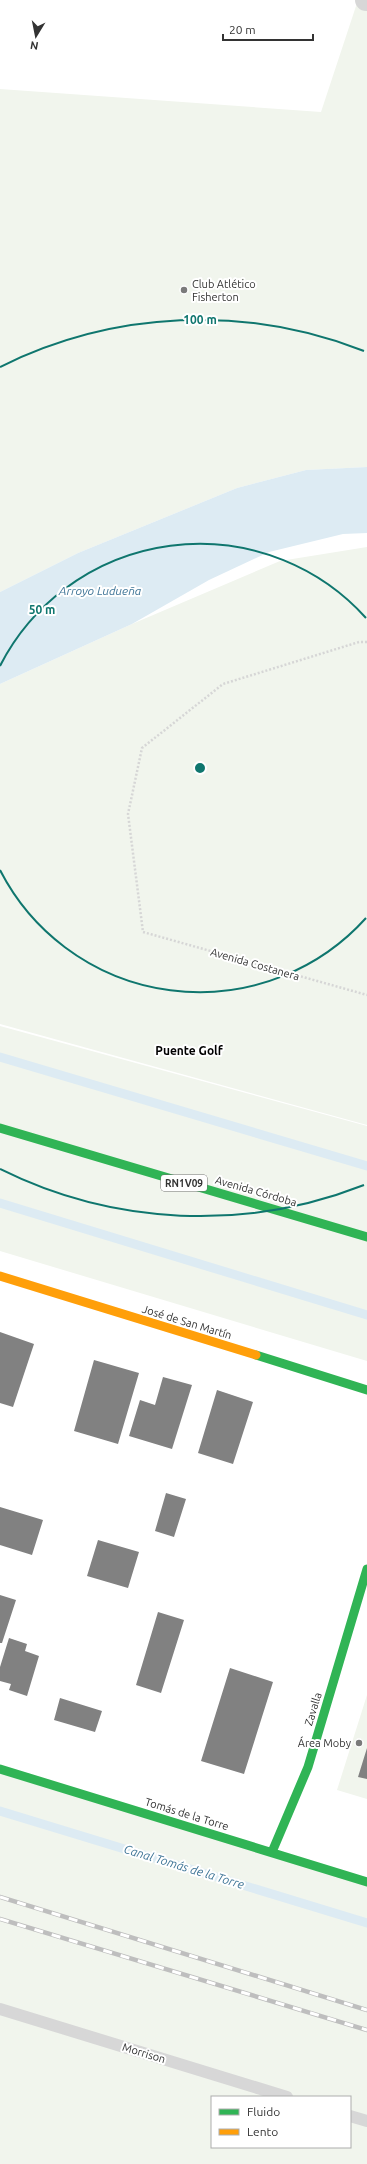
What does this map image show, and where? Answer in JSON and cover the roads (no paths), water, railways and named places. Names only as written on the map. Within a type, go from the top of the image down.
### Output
[{"type":"street","name":"Avenida Córdoba","points":[[0,1128],[367,1237]]},
{"type":"street","name":"José de San Martín","points":[[0,1276],[367,1390]]},
{"type":"street","name":"Zavalla","points":[[272,1852],[308,1766],[367,1569]]},
{"type":"street","name":"Tomás de la Torre","points":[[0,1769],[367,1882]]},
{"type":"lane","name":"Morrison","points":[[0,2009],[284,2096]]},
{"type":"lane","points":[[351,2116],[367,2121]]},
{"type":"water","name":"Arroyo Ludueña","points":[[367,467],[367,533],[343,534],[269,552],[209,580],[132,624],[0,684],[0,592],[78,553],[237,488],[306,470]]},
{"type":"waterway","points":[[0,1057],[367,1166]]},
{"type":"waterway","points":[[0,1203],[367,1315]]},
{"type":"waterway","name":"Canal Tomás de la Torre","points":[[0,1811],[367,1923]]},
{"type":"railway","points":[[0,1897],[367,2010]]},
{"type":"railway","points":[[0,1919],[367,2030]]},
{"type":"place","name":"Club Atlético Fisherton","points":[[184,290]]},
{"type":"place","name":"Área Moby","points":[[359,1743]]},
{"type":"district","name":"Puente Golf","points":[[189,1051]]}]
